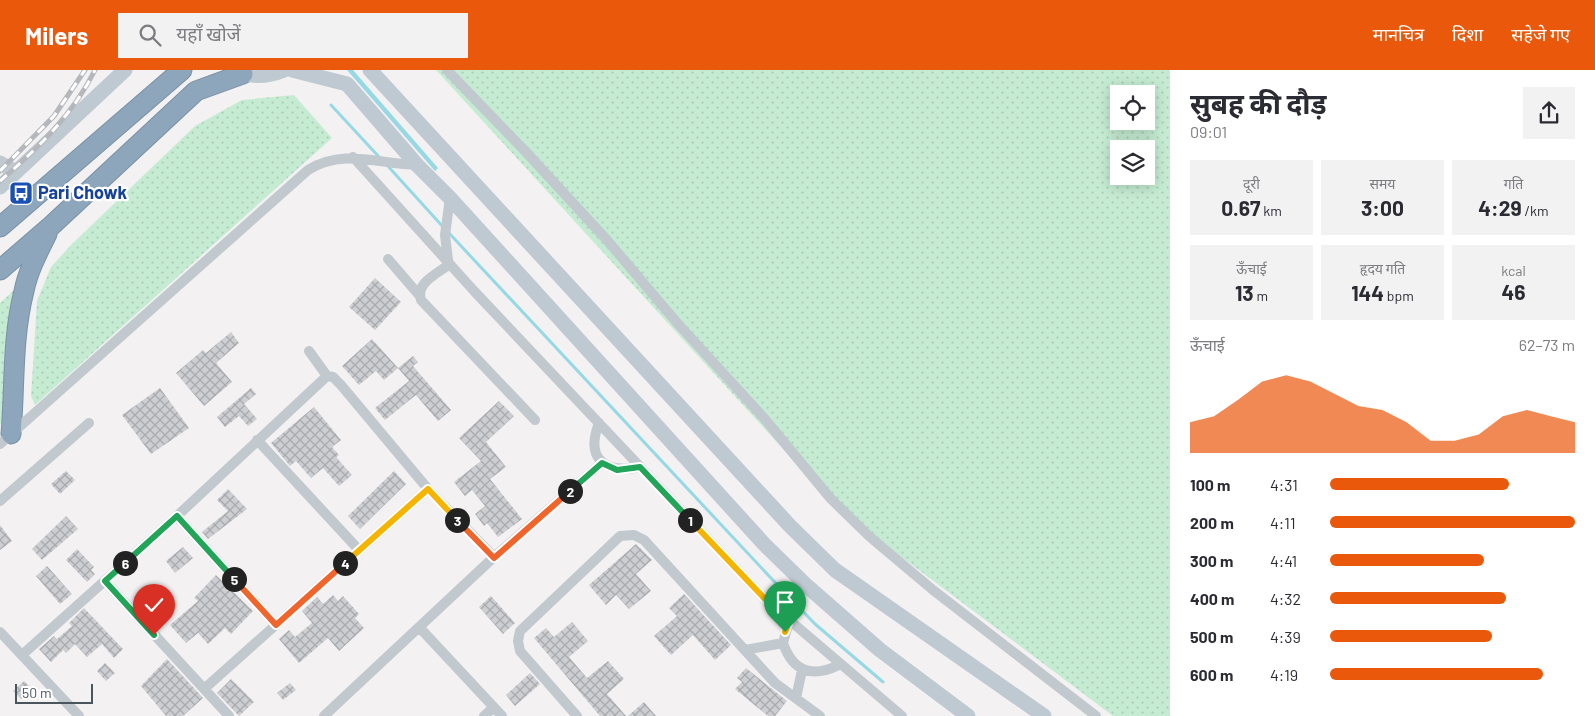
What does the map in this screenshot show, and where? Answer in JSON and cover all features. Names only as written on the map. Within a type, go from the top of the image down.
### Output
[{"type":"highway","points":[[0,227],[182,70]]},
{"type":"highway","points":[[0,270],[51,226],[196,91],[238,72]]},
{"type":"highway","points":[[5,439],[17,328],[24,291],[31,266],[51,226]]},
{"type":"main road","points":[[0,187],[125,70]]},
{"type":"main road","points":[[238,72],[258,76],[273,75],[284,70]]},
{"type":"main road","points":[[292,70],[319,75],[347,84],[417,165],[450,198],[764,544],[807,586],[880,650],[968,716]]},
{"type":"main road","points":[[370,70],[790,526],[835,570],[1044,716]]},
{"type":"main road","points":[[0,163],[16,172]]},
{"type":"street","points":[[446,70],[525,151],[606,239],[679,325],[764,418],[832,499],[857,524],[933,590],[1096,716]]},
{"type":"street","points":[[353,157],[640,467],[767,601],[839,665],[902,716]]},
{"type":"street","points":[[5,439],[308,170],[322,162],[335,158],[353,157],[417,165]]},
{"type":"street","points":[[449,262],[446,230],[450,198]]},
{"type":"street","points":[[388,260],[419,295],[421,300],[535,420]]},
{"type":"street","points":[[419,295],[422,285],[449,262]]},
{"type":"street","points":[[309,351],[327,376],[333,377],[341,384],[428,489],[494,558]]},
{"type":"street","points":[[22,655],[177,516],[327,376]]},
{"type":"street","points":[[0,501],[89,423]]},
{"type":"street","points":[[599,423],[593,444],[594,452],[602,463],[617,470],[640,467]]},
{"type":"street","points":[[257,440],[359,550]]},
{"type":"street","points":[[324,716],[494,558],[602,463]]},
{"type":"street","points":[[204,689],[428,489]]},
{"type":"street","points":[[177,516],[276,625]]},
{"type":"street","points":[[577,716],[520,651],[518,641],[520,631],[620,536],[634,535],[644,540],[775,683],[820,716]]},
{"type":"street","points":[[105,581],[229,716]]},
{"type":"street","points":[[789,621],[783,643],[793,664],[802,670],[816,672],[839,665]]},
{"type":"street","points":[[419,627],[502,716]]},
{"type":"street","points":[[0,632],[79,716]]},
{"type":"street","points":[[745,650],[783,643]]},
{"type":"street","points":[[796,698],[802,670]]},
{"type":"street","points":[[484,716],[494,708]]},
{"type":"green space","points":[[436,70],[1170,70],[1170,716],[1113,716],[839,510]]},
{"type":"green space","points":[[294,95],[332,138],[35,405],[31,396],[37,301],[51,267],[70,246],[195,126],[242,100]]},
{"type":"green space","points":[[14,290],[8,406],[0,425],[0,303]]},
{"type":"water","points":[[347,70],[353,70],[438,168],[435,171]]},
{"type":"building","points":[[375,278],[401,302],[375,330],[349,307]]},
{"type":"building","points":[[231,332],[239,343],[216,363],[232,382],[204,406],[176,373],[203,350],[206,353]]},
{"type":"building","points":[[372,339],[398,368],[384,380],[376,371],[359,385],[342,366]]},
{"type":"building","points":[[413,356],[418,362],[413,366],[451,410],[438,421],[416,395],[385,420],[375,408],[409,381],[398,368]]},
{"type":"building","points":[[160,388],[189,428],[151,454],[122,415]]},
{"type":"building","points":[[251,388],[256,394],[244,404],[257,419],[248,426],[239,416],[225,427],[217,417]]},
{"type":"building","points":[[499,401],[514,416],[486,442],[506,467],[490,479],[522,519],[498,537],[487,523],[484,526],[475,514],[485,506],[472,490],[465,496],[454,482],[481,461],[459,438]]},
{"type":"building","points":[[314,407],[341,440],[332,447],[339,455],[336,457],[352,475],[339,486],[323,468],[311,478],[296,461],[290,466],[271,443]]},
{"type":"building","points":[[66,471],[75,480],[60,494],[51,484]]},
{"type":"building","points":[[394,471],[406,484],[360,529],[348,516]]},
{"type":"building","points":[[228,489],[247,509],[208,539],[202,532],[228,511],[217,500]]},
{"type":"building","points":[[66,516],[78,529],[42,560],[32,549]]},
{"type":"building","points":[[0,525],[12,541],[0,550]]},
{"type":"building","points":[[636,544],[652,560],[636,574],[651,591],[629,609],[616,595],[606,605],[589,585]]},
{"type":"building","points":[[183,547],[193,558],[175,573],[166,561]]},
{"type":"building","points":[[77,549],[94,567],[91,570],[95,574],[87,582],[66,560]]},
{"type":"building","points":[[47,566],[72,594],[60,604],[36,576]]},
{"type":"building","points":[[216,575],[253,611],[231,634],[225,628],[208,644],[198,633],[186,643],[170,625],[198,601],[194,598]]},
{"type":"building","points":[[684,594],[731,645],[715,660],[693,635],[671,655],[654,636],[677,616],[669,608]]},
{"type":"building","points":[[333,595],[338,601],[343,596],[359,614],[355,618],[364,628],[339,651],[328,638],[299,663],[279,639],[289,630],[295,637],[312,623],[302,611],[317,597],[323,604]]},
{"type":"building","points":[[491,596],[515,623],[503,634],[479,607]]},
{"type":"building","points":[[84,608],[123,649],[114,658],[102,644],[87,657],[75,644],[66,653],[63,650],[51,662],[39,649],[54,636],[57,639],[72,626],[69,623]]},
{"type":"building","points":[[572,622],[588,641],[569,657],[587,678],[608,661],[624,679],[607,694],[626,716],[600,716],[534,638],[546,628],[554,637]]},
{"type":"building","points":[[167,659],[203,698],[183,716],[166,716],[141,686]]},
{"type":"building","points":[[105,663],[115,673],[106,681],[97,671]]},
{"type":"building","points":[[746,668],[787,701],[775,716],[768,716],[735,689],[742,682],[737,678]]},
{"type":"building","points":[[530,673],[540,684],[515,706],[506,695]]},
{"type":"building","points":[[231,679],[254,702],[239,716],[217,693]]},
{"type":"building","points":[[24,681],[32,689],[21,699],[13,691]]},
{"type":"building","points":[[290,683],[296,690],[283,700],[277,693]]},
{"type":"building","points":[[644,702],[656,716],[628,716]]},
{"type":"waterway","points":[[331,105],[380,158]]},
{"type":"waterway","points":[[386,164],[444,228]]},
{"type":"waterway","points":[[448,232],[815,624],[883,682]]},
{"type":"railway","points":[[0,171],[54,116],[85,70]]},
{"type":"railway","points":[[0,181],[65,116],[76,102],[95,70]]},
{"type":"place","name":"Pari Chowk","points":[[21,193]]},
{"type":"route","points":[[154,635],[105,581],[177,516],[276,625],[428,489],[494,558],[602,463],[624,471],[640,467],[767,601],[789,621],[785,632]]}]
